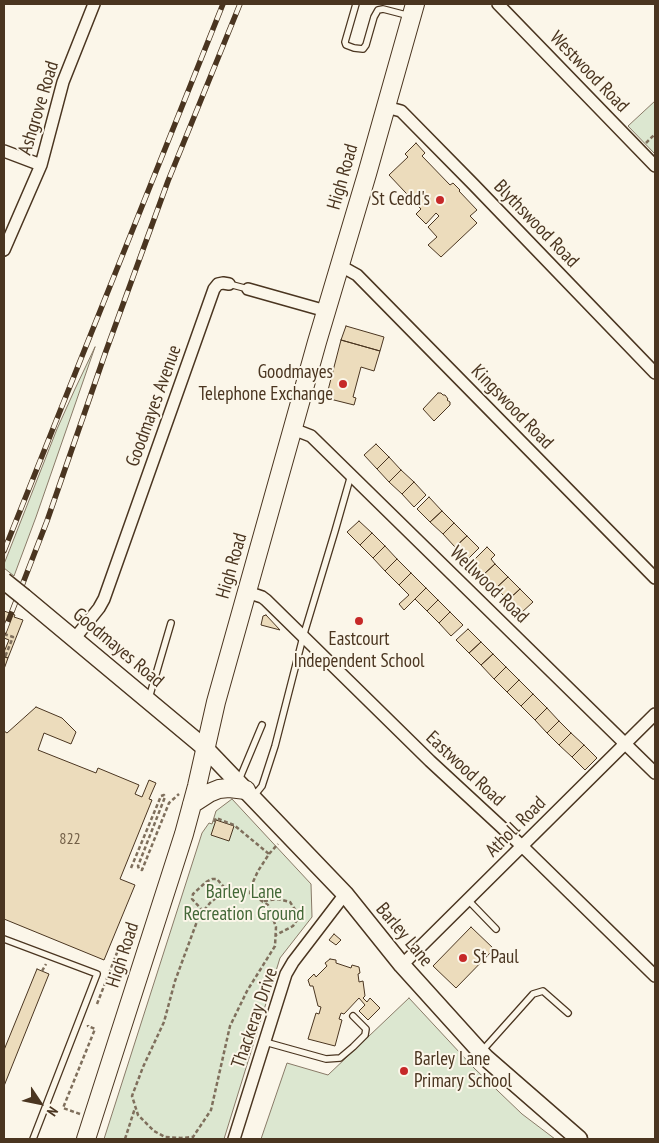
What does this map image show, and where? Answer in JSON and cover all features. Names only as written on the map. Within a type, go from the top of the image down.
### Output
[{"type":"main road","name":"High Road","points":[[86,1139],[184,834],[186,798],[206,748],[216,702],[413,10]]},
{"type":"main road","name":"Goodmayes Road","points":[[4,581],[206,748]]},
{"type":"main road","name":"Barley Lane","points":[[206,748],[345,894],[402,965],[481,1052],[579,1139]]},
{"type":"main road","points":[[186,798],[219,789],[246,790]]},
{"type":"street","name":"Ashgrove Road","points":[[4,250],[41,165],[64,82],[94,4]]},
{"type":"street","name":"Westwood Road","points":[[498,4],[655,166]]},
{"type":"street","name":"Blythswood Road","points":[[386,107],[401,111],[474,184],[655,373]]},
{"type":"street","points":[[4,151],[41,165]]},
{"type":"street","name":"Kingswood Road","points":[[340,265],[357,275],[655,578]]},
{"type":"street","name":"Goodmayes Avenue","points":[[75,638],[104,599],[214,289],[218,284],[229,284]]},
{"type":"street","name":"Goodmayes Avenue","points":[[248,289],[326,311]]},
{"type":"street","name":"Wellwood Road","points":[[293,429],[311,436],[655,773]]},
{"type":"street","name":"Eastwood Road","points":[[247,592],[266,600],[430,761],[522,846],[655,976]]},
{"type":"street","name":"Atholl Road","points":[[402,965],[655,714]]},
{"type":"street","name":"Thackeray Drive","points":[[234,1139],[286,974],[345,894]]},
{"type":"lane","points":[[356,4],[345,42],[346,45],[363,49],[378,10],[383,8],[413,10]]},
{"type":"lane","name":"Goodmayes Avenue","points":[[229,284],[248,289]]},
{"type":"lane","points":[[262,725],[246,790],[262,786],[266,778],[303,637],[350,475]]},
{"type":"lane","points":[[149,700],[171,623]]},
{"type":"lane","points":[[468,900],[496,929]]},
{"type":"lane","points":[[4,940],[97,974],[33,1139]]},
{"type":"lane","points":[[481,1052],[533,994],[543,991],[568,1013]]},
{"type":"lane","points":[[265,1042],[326,1059],[340,1058],[364,1035],[366,1029],[353,1016]]},
{"type":"path","points":[[4,634],[13,637],[5,657]]},
{"type":"path","points":[[131,868],[160,796],[164,795],[166,797],[138,866],[142,870],[169,803],[186,798]]},
{"type":"path","points":[[214,822],[216,818],[234,825],[269,854],[258,871],[250,893]]},
{"type":"path","points":[[203,911],[192,899],[193,894],[206,882],[217,879],[228,892]]},
{"type":"path","points":[[223,892],[250,893],[268,905],[276,927],[275,946],[247,991],[230,1026],[211,1110],[194,1138],[165,1137],[154,1131],[138,1115],[132,1096],[164,1022],[175,981],[198,916],[223,892]]},
{"type":"path","points":[[264,901],[278,899],[290,902],[296,911],[297,920],[293,926],[276,935]]},
{"type":"path","points":[[95,1008],[120,945]]},
{"type":"path","points":[[42,972],[47,961]]},
{"type":"path","points":[[82,1115],[63,1108],[94,1030],[88,1026],[91,1017]]},
{"type":"path","points":[[125,1139],[135,1107]]},
{"type":"green space","points":[[655,101],[655,154],[628,126]]},
{"type":"green space","points":[[95,347],[14,576],[4,568],[4,564],[57,429]]},
{"type":"green space","name":"Barley Lane Recreation Ground","points":[[232,799],[311,884],[312,917],[280,958],[224,1139],[104,1139],[202,833],[209,823],[212,824],[216,811]]},
{"type":"green space","name":"Barley Lane Primary School","points":[[409,998],[474,1068],[522,1114],[555,1139],[261,1139],[287,1063],[328,1075]]},
{"type":"building","name":"St Cedd's","points":[[416,143],[425,153],[422,156],[450,185],[453,183],[477,210],[470,216],[477,223],[441,257],[428,245],[437,237],[428,227],[439,216],[436,213],[426,224],[416,214],[421,209],[389,175],[408,157],[405,154]]},
{"type":"building","points":[[346,326],[384,337],[380,351],[341,340]]},
{"type":"building","name":"Goodmayes Telephone Exchange","points":[[341,340],[380,351],[374,371],[361,367],[353,397],[356,398],[354,405],[326,398]]},
{"type":"building","points":[[438,393],[445,395],[450,405],[434,421],[423,409]]},
{"type":"building","points":[[376,444],[389,457],[377,469],[364,455]]},
{"type":"building","points":[[389,457],[401,470],[389,482],[377,469]]},
{"type":"building","points":[[401,470],[414,482],[402,494],[389,482]]},
{"type":"building","points":[[414,482],[426,495],[414,507],[402,494]]},
{"type":"building","points":[[429,497],[442,511],[430,522],[417,509]]},
{"type":"building","points":[[442,511],[454,523],[443,534],[430,522]]},
{"type":"building","points":[[359,521],[372,533],[360,545],[347,532]]},
{"type":"building","points":[[454,523],[467,536],[455,547],[443,534]]},
{"type":"building","points":[[372,533],[385,546],[373,558],[360,545]]},
{"type":"building","points":[[467,536],[479,548],[467,560],[455,547]]},
{"type":"building","points":[[385,546],[397,559],[385,571],[373,558]]},
{"type":"building","points":[[487,547],[495,555],[491,559],[495,564],[483,575],[471,563]]},
{"type":"building","points":[[397,559],[411,573],[399,585],[385,571]]},
{"type":"building","points":[[495,564],[508,577],[496,588],[483,575]]},
{"type":"building","points":[[411,573],[426,588],[404,610],[399,604],[409,595],[399,585]]},
{"type":"building","points":[[508,577],[520,589],[508,600],[496,588]]},
{"type":"building","points":[[426,588],[438,600],[427,611],[415,599]]},
{"type":"building","points":[[520,589],[533,602],[521,613],[508,600]]},
{"type":"building","points":[[438,600],[450,612],[439,623],[427,611]]},
{"type":"building","points":[[4,611],[23,620],[8,658],[4,656],[9,640],[4,638]]},
{"type":"building","points":[[450,612],[463,625],[451,636],[439,623]]},
{"type":"building","points":[[266,615],[280,630],[261,625],[263,616]]},
{"type":"building","points":[[468,629],[481,642],[469,653],[456,640]]},
{"type":"building","points":[[481,642],[493,654],[481,665],[469,653]]},
{"type":"building","points":[[493,654],[506,667],[494,679],[481,665]]},
{"type":"building","points":[[4,657],[8,658],[4,669]]},
{"type":"building","points":[[506,667],[519,680],[507,692],[494,679]]},
{"type":"building","points":[[519,680],[533,694],[521,706],[507,692]]},
{"type":"building","points":[[533,694],[547,708],[535,720],[521,706]]},
{"type":"building","points":[[36,707],[62,718],[76,732],[71,744],[44,733],[38,750],[96,773],[98,768],[139,785],[135,794],[142,797],[149,780],[156,783],[149,799],[152,800],[120,879],[135,885],[104,960],[4,919],[4,731],[7,733]]},
{"type":"building","points":[[547,708],[559,721],[547,733],[535,720]]},
{"type":"building","points":[[559,721],[571,733],[559,745],[547,733]]},
{"type":"building","points":[[571,733],[584,745],[572,757],[559,745]]},
{"type":"building","points":[[584,745],[597,758],[585,770],[572,757]]},
{"type":"building","points":[[216,820],[234,826],[229,841],[211,835]]},
{"type":"building","name":"St Paul","points":[[471,927],[494,949],[456,988],[433,966]]},
{"type":"building","points":[[334,934],[341,940],[336,945],[329,940]]},
{"type":"building","points":[[330,959],[351,968],[352,965],[359,967],[359,982],[363,981],[365,996],[363,998],[367,1002],[370,998],[380,1008],[368,1020],[359,1011],[365,1005],[359,998],[344,1014],[341,1013],[339,1019],[342,1020],[335,1046],[308,1039],[316,1013],[319,1014],[321,1007],[318,1006],[313,986],[310,986],[308,980],[314,974],[316,977],[327,966],[325,963]]},
{"type":"building","points":[[37,969],[49,974],[4,1086],[4,1050]]},
{"type":"railway","points":[[4,551],[223,4]]},
{"type":"railway","points":[[4,632],[47,521],[168,181],[240,4]]},
{"type":"place","name":"St Cedd's","points":[[440,200]]},
{"type":"place","name":"Goodmayes Telephone Exchange","points":[[343,384]]},
{"type":"place","name":"Eastcourt Independent School","points":[[359,621]]},
{"type":"place","name":"St Paul","points":[[463,958]]},
{"type":"place","name":"Barley Lane Primary School","points":[[404,1071]]}]
